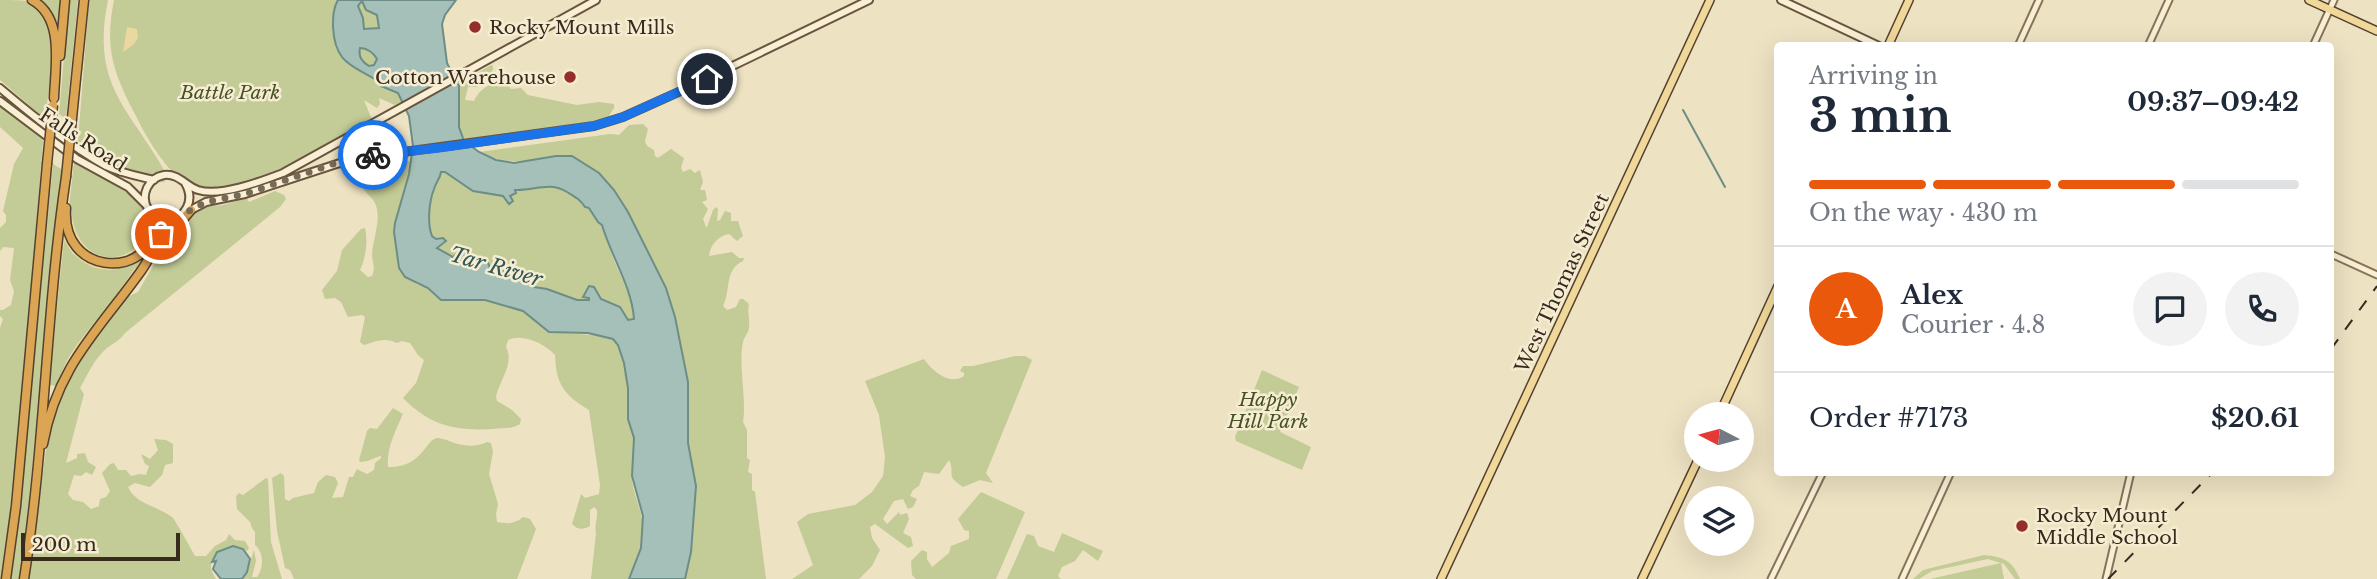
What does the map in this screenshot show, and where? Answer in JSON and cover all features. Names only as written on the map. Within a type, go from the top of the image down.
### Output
[{"type":"highway","points":[[32,0],[48,14],[52,25],[55,49],[54,101]]},
{"type":"highway","points":[[6,579],[16,506],[47,164],[65,0]]},
{"type":"highway","points":[[36,488],[44,379],[84,0]]},
{"type":"highway","points":[[66,179],[69,235],[78,250],[92,260],[110,264],[128,260],[144,249],[152,234],[148,209]]},
{"type":"highway","points":[[157,246],[162,244],[188,212]]},
{"type":"highway","points":[[24,579],[47,424],[62,380],[82,348],[136,278],[172,220]]},
{"type":"main road","points":[[0,88],[35,117],[105,165],[128,174],[154,180],[167,175],[179,178],[199,191],[254,184],[283,173],[596,0]]},
{"type":"main road","points":[[154,180],[145,195],[148,209],[160,219],[172,220],[206,202],[245,194],[336,163],[390,153],[594,126],[623,117],[869,0]]},
{"type":"main road","name":"West Thomas Street","points":[[1441,579],[1710,0]]},
{"type":"main road","points":[[1781,0],[1870,42]]},
{"type":"main road","points":[[1890,42],[1909,0]]},
{"type":"main road","points":[[2309,0],[2377,31]]},
{"type":"main road","name":"Falls Road","points":[[0,101],[77,159],[128,187],[148,209]]},
{"type":"main road","points":[[185,183],[190,201],[188,212]]},
{"type":"main road","points":[[1725,402],[1774,295]]},
{"type":"main road","points":[[1642,579],[1692,472]]},
{"type":"street","points":[[2020,42],[2039,0]]},
{"type":"street","points":[[2150,42],[2169,0]]},
{"type":"street","points":[[2315,42],[2334,0]]},
{"type":"street","points":[[2334,255],[2377,275]]},
{"type":"street","points":[[1771,579],[1821,476]]},
{"type":"street","points":[[1902,579],[1949,476]]},
{"type":"street","points":[[2106,579],[2131,476]]},
{"type":"green space","points":[[0,0],[27,1],[39,9],[47,21],[52,54],[45,119],[0,80]]},
{"type":"green space","points":[[36,0],[61,0],[58,33],[57,33]]},
{"type":"green space","points":[[69,0],[78,0],[66,119],[59,114]]},
{"type":"green space","points":[[89,0],[108,0],[104,30],[109,77],[117,96],[168,177],[164,182],[153,182],[131,174],[78,141]]},
{"type":"green space","name":"Battle Park","points":[[114,0],[338,0],[334,10],[333,27],[334,40],[341,57],[381,83],[381,86],[398,93],[403,101],[395,105],[379,98],[380,104],[377,108],[364,100],[372,120],[315,152],[257,178],[215,187],[194,188],[177,177],[153,147],[122,88],[111,48]]},
{"type":"green space","points":[[362,1],[377,15],[379,28],[364,29],[358,6]]},
{"type":"green space","points":[[360,48],[374,55],[377,59],[374,65],[369,66],[363,61]]},
{"type":"green space","points":[[491,65],[493,70],[478,87],[468,87],[465,100],[474,101],[483,89],[496,83],[504,73],[511,89],[521,88],[528,95],[577,105],[599,102],[614,104],[614,108],[609,116],[596,121],[464,141],[459,127],[459,84]]},
{"type":"green space","points":[[0,105],[43,142],[21,408],[3,579],[0,579],[0,328],[3,319],[0,310],[11,305],[14,291],[10,280],[14,248],[3,247],[0,251],[0,228],[6,222],[3,211],[14,164],[23,148],[0,127]]},
{"type":"green space","points":[[643,124],[648,129],[645,141],[647,146],[654,150],[655,156],[658,158],[671,149],[684,158],[681,168],[683,172],[690,169],[695,173],[700,170],[703,182],[700,190],[705,190],[707,200],[702,202],[708,209],[703,219],[706,227],[716,207],[717,221],[725,211],[731,213],[731,221],[738,221],[743,236],[737,241],[729,234],[721,237],[713,245],[709,256],[732,252],[739,258],[744,258],[730,275],[723,306],[727,310],[736,307],[740,299],[749,304],[749,329],[742,351],[743,422],[747,430],[747,458],[750,460],[748,472],[752,474],[752,490],[755,492],[766,579],[685,579],[691,552],[696,486],[688,443],[688,382],[675,317],[666,288],[628,212],[556,156],[508,161],[479,152],[619,135],[629,125]]},
{"type":"green space","points":[[74,161],[126,192],[149,213],[146,231],[138,245],[127,254],[113,257],[98,255],[86,247],[76,231],[69,208]]},
{"type":"green space","points":[[412,161],[394,232],[416,284],[428,288],[441,300],[485,300],[523,311],[549,332],[607,336],[620,349],[626,372],[628,416],[634,439],[632,480],[643,526],[640,551],[629,579],[591,579],[597,513],[594,507],[590,510],[590,526],[581,529],[572,524],[581,494],[585,498],[599,494],[600,485],[589,410],[563,388],[557,374],[555,355],[551,351],[527,339],[508,340],[508,366],[496,397],[497,401],[521,419],[520,424],[511,428],[493,429],[467,429],[444,425],[424,415],[403,398],[416,383],[424,360],[410,343],[384,340],[364,345],[360,342],[365,317],[348,317],[341,302],[335,298],[325,299],[322,290],[337,271],[342,250],[365,228],[366,249],[360,270],[368,277],[373,273],[372,254],[377,209],[361,185],[364,182],[391,180],[393,167]]},
{"type":"green space","points":[[53,164],[61,169],[61,177],[27,519],[19,579],[10,579],[21,491]]},
{"type":"green space","points":[[441,172],[473,191],[503,196],[509,204],[513,202],[510,196],[515,190],[542,186],[564,189],[577,198],[590,208],[603,226],[630,297],[634,319],[628,320],[620,307],[601,299],[594,287],[584,297],[589,300],[577,300],[534,287],[503,271],[491,270],[478,257],[457,258],[437,249],[446,241],[432,236],[429,212],[432,194]]},
{"type":"green space","points":[[275,191],[286,199],[280,207],[98,357],[80,388],[84,394],[66,463],[77,458],[77,454],[85,453],[88,462],[96,467],[92,475],[86,472],[81,476],[74,475],[68,494],[73,500],[83,502],[91,509],[99,506],[100,499],[106,497],[110,491],[102,473],[110,464],[114,463],[118,470],[126,470],[131,476],[146,475],[149,466],[145,464],[141,454],[150,459],[158,450],[154,439],[166,440],[173,444],[173,463],[165,465],[162,475],[150,487],[135,483],[128,487],[132,493],[142,502],[173,518],[195,556],[206,556],[215,546],[226,540],[229,534],[235,540],[245,541],[249,548],[247,551],[231,548],[217,553],[211,564],[216,579],[29,579],[47,441],[64,385],[83,351],[125,298],[138,292],[168,240],[177,212],[223,205],[247,198],[249,202]]},
{"type":"green space","points":[[64,240],[73,254],[109,270],[143,256],[154,240],[156,241],[137,272],[135,268],[74,349],[57,386],[50,385]]},
{"type":"green space","points":[[1025,356],[1032,360],[986,473],[993,483],[980,480],[963,487],[952,477],[949,460],[939,474],[924,472],[919,486],[910,496],[917,499],[913,507],[908,509],[903,499],[894,501],[883,519],[887,524],[899,512],[900,515],[907,513],[909,519],[903,533],[911,537],[913,546],[908,548],[875,524],[870,527],[872,538],[880,550],[872,566],[859,579],[792,579],[813,565],[797,522],[808,514],[855,505],[872,492],[883,476],[885,457],[879,415],[865,381],[924,359],[942,376],[959,379],[964,376],[960,371],[963,366]]},
{"type":"green space","name":"Happy Hill Park","points":[[1262,370],[1299,387],[1280,432],[1311,447],[1302,470],[1236,441],[1235,437]]},
{"type":"green space","points":[[393,408],[403,414],[390,447],[388,467],[409,463],[438,438],[468,446],[491,443],[493,452],[489,474],[498,504],[497,522],[511,523],[523,517],[530,519],[536,529],[517,579],[294,579],[290,570],[285,568],[277,531],[272,478],[281,473],[284,476],[285,499],[289,501],[314,493],[318,482],[326,475],[335,477],[338,483],[332,498],[343,497],[349,477],[353,477],[357,469],[367,474],[374,470],[375,463],[381,458],[363,462],[359,460],[367,431],[370,428],[377,429]]},
{"type":"green space","points":[[266,478],[271,542],[282,579],[242,579],[254,550],[256,561],[252,577],[257,577],[262,560],[255,545],[255,532],[250,522],[237,509],[236,496],[239,493],[243,495]]},
{"type":"green space","points":[[981,492],[1025,512],[996,579],[916,579],[912,575],[911,561],[922,550],[927,552],[927,559],[932,567],[949,553],[951,546],[969,539],[969,531],[964,530],[958,519]]},
{"type":"green space","points":[[1062,533],[1103,551],[1098,561],[1083,550],[1075,561],[1062,567],[1058,576],[1061,579],[1007,579],[1027,534],[1034,536],[1038,546],[1054,552]]},
{"type":"green space","points":[[1984,555],[2006,561],[2020,579],[2015,579],[2004,564],[1988,559],[1932,571],[1919,579],[1913,579],[1923,570]]},
{"type":"green space","points":[[2001,563],[2004,579],[1930,579]]},
{"type":"sand","points":[[127,27],[137,29],[138,38],[123,52]]},
{"type":"sand","points":[[133,196],[149,202],[154,210],[150,231],[141,247],[128,257],[112,260],[97,258],[83,248],[73,232],[69,208],[71,207],[76,230],[86,246],[98,255],[113,257],[127,254],[138,245],[146,231],[149,213]]},
{"type":"sand","points":[[63,237],[92,260],[106,266],[143,258],[126,267],[99,269],[82,261],[64,241],[49,385]]},
{"type":"sand","points":[[135,268],[138,269],[58,381],[77,344]]},
{"type":"water","points":[[338,0],[456,0],[442,24],[447,63],[459,86],[459,127],[464,141],[496,160],[514,163],[572,156],[599,173],[628,212],[666,288],[675,317],[688,382],[688,443],[696,486],[691,552],[685,579],[629,579],[641,548],[643,516],[632,476],[634,438],[628,419],[628,388],[624,363],[613,339],[588,333],[549,332],[523,311],[485,300],[441,300],[428,288],[405,277],[399,268],[394,232],[409,174],[413,146],[409,116],[398,93],[381,86],[381,83],[347,63],[342,57],[334,40]],"holes":[[[362,1],[366,10],[377,15],[379,28],[364,29],[358,6]],[[360,48],[363,48],[377,59],[374,65],[369,66],[360,56]],[[441,172],[445,172],[473,191],[503,196],[509,204],[513,201],[510,196],[516,193],[515,190],[542,187],[554,187],[577,198],[602,225],[625,283],[634,319],[628,320],[620,307],[601,299],[594,287],[589,286],[583,297],[589,300],[577,300],[534,287],[509,272],[491,270],[485,259],[474,256],[466,260],[467,252],[463,249],[453,257],[437,248],[446,241],[432,236],[429,212]]]},
{"type":"water","points":[[233,546],[243,549],[250,559],[247,572],[242,579],[221,579],[213,569],[216,561],[212,562],[217,552]]},
{"type":"waterway","points":[[1683,110],[1725,187]]},
{"type":"railway","points":[[2334,345],[2377,286]]},
{"type":"railway","points":[[2108,579],[2209,476]]},
{"type":"way so far","points":[[161,234],[172,220],[206,202],[245,194],[336,163],[373,155]]},
{"type":"place","name":"Rocky Mount Mills","points":[[475,27]]},
{"type":"place","name":"Cotton Warehouse","points":[[570,77]]},
{"type":"place","name":"Rocky Mount Middle School","points":[[2022,526]]},
{"type":"route","points":[[373,155],[594,126],[623,117],[707,79]]},
{"type":"water label","name":"Tar River","points":[[496,267]]}]
